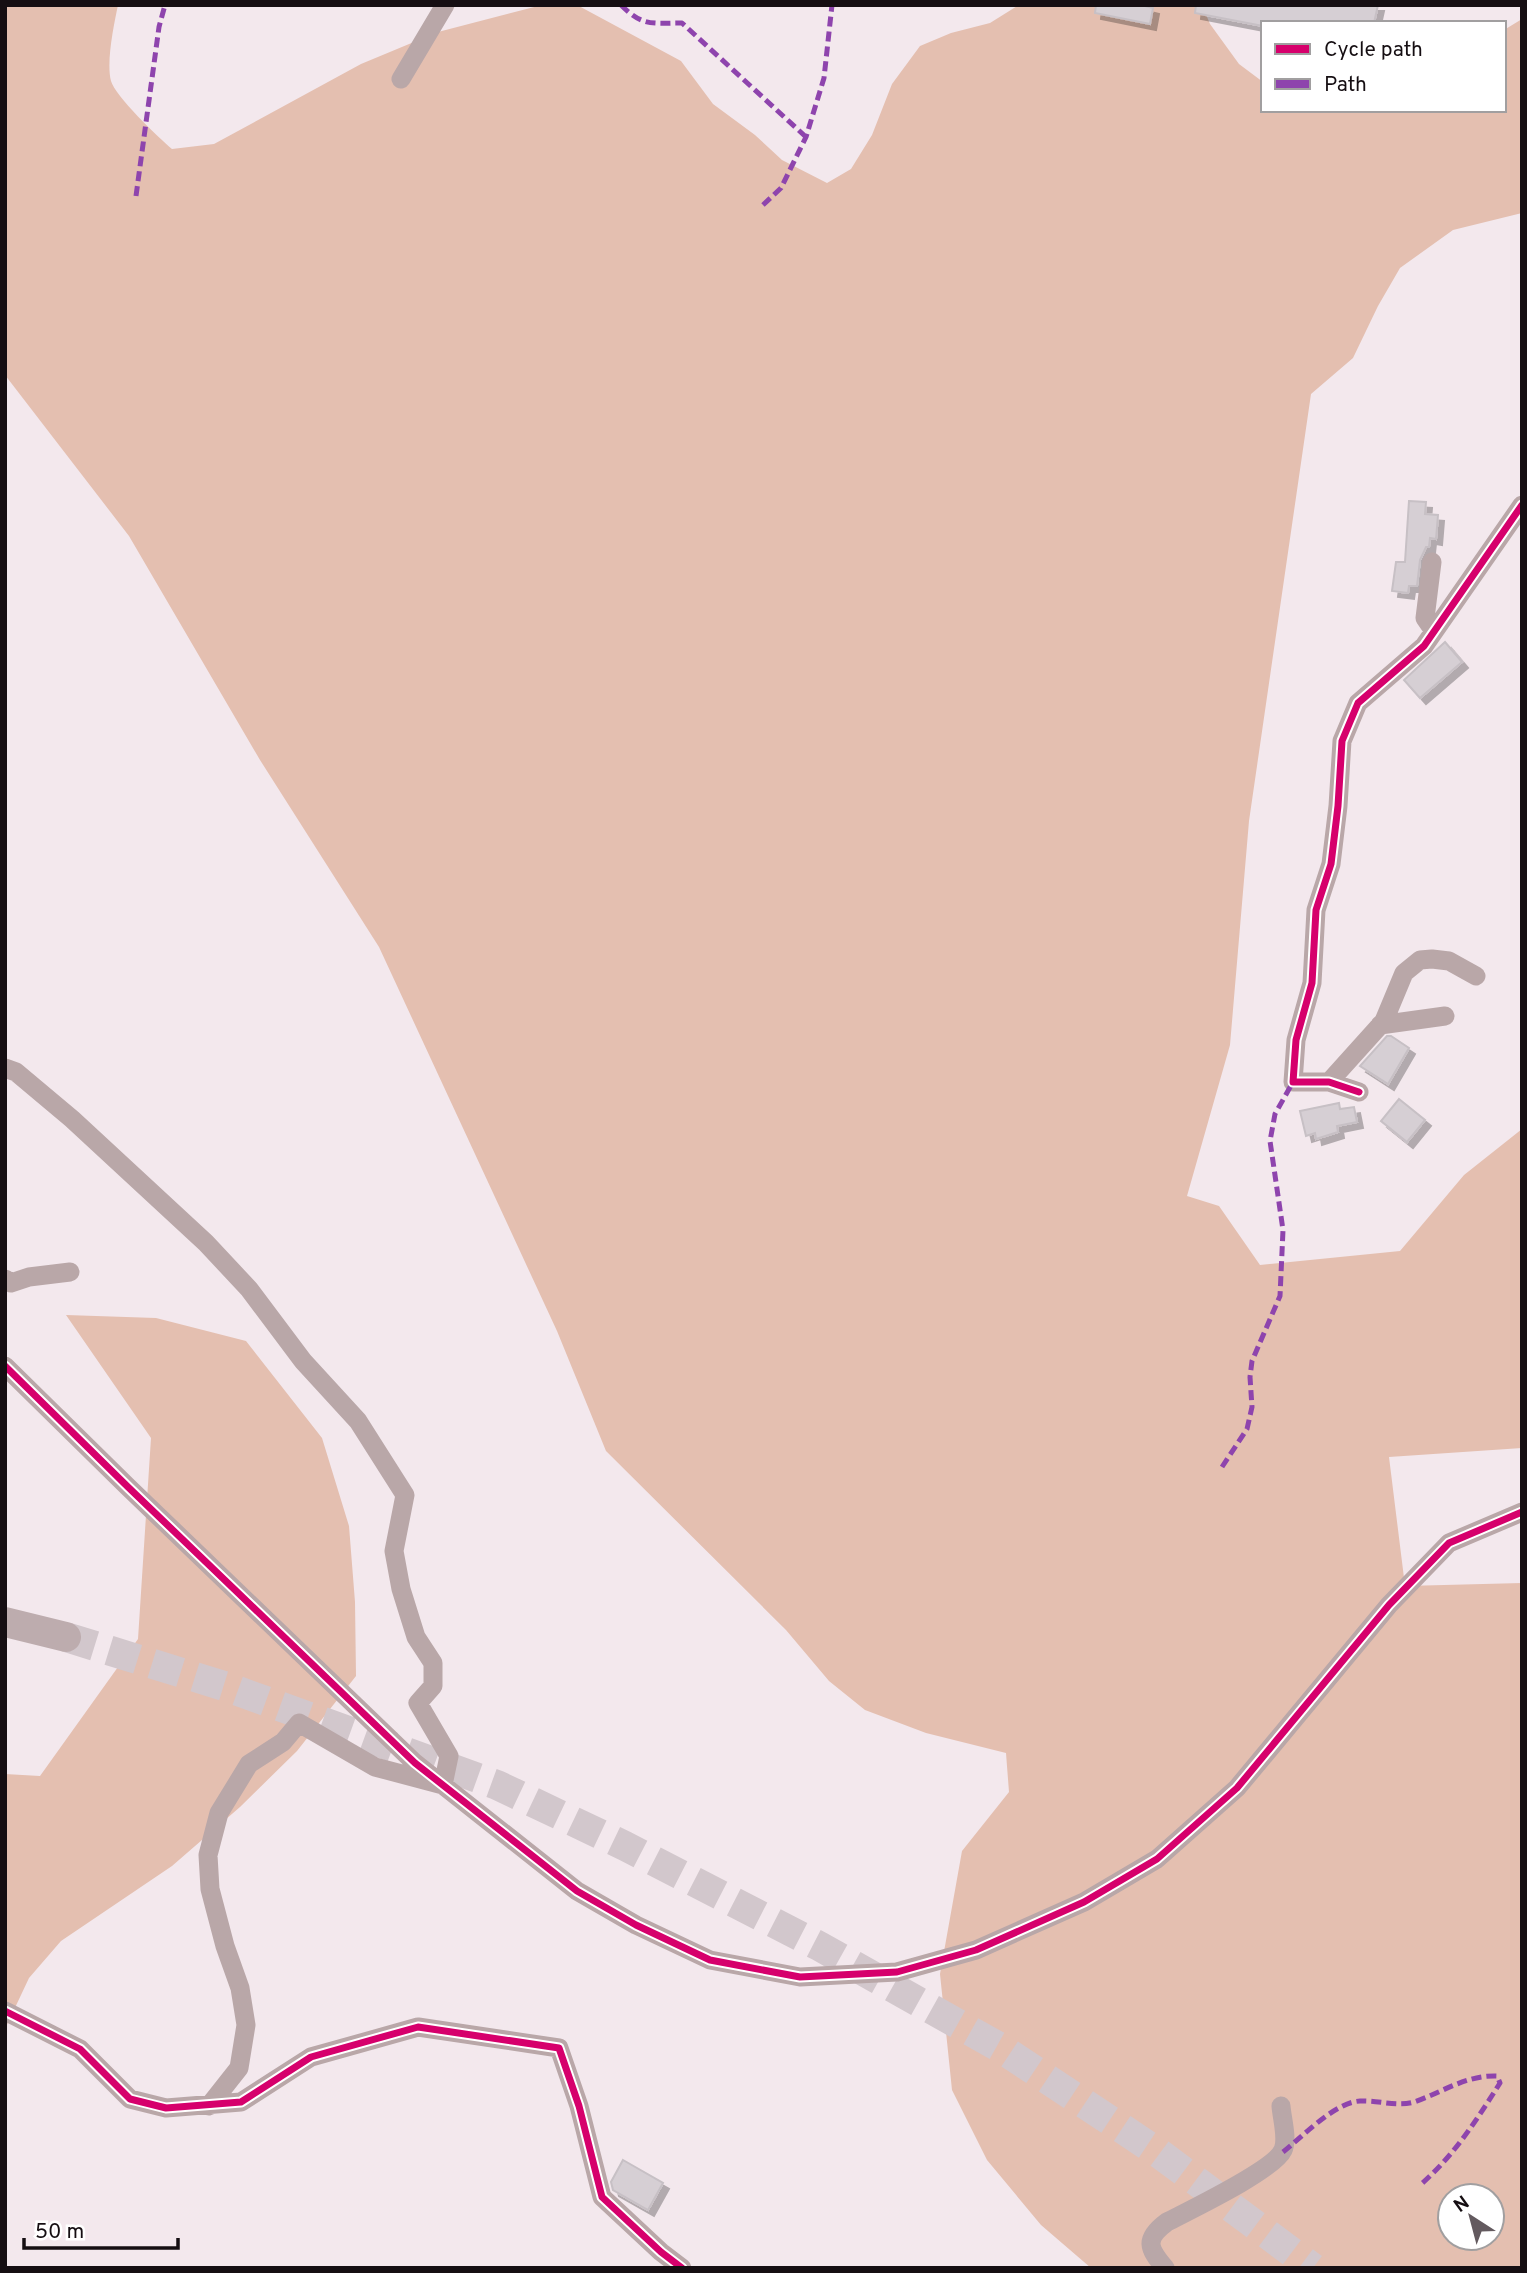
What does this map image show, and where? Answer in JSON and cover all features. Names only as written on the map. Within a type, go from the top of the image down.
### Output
[{"type":"highway","points":[[5,1622],[66,1637]]},
{"type":"street","points":[[401,79],[445,5]]},
{"type":"street","points":[[1359,1093],[1329,1082],[1293,1082],[1296,1040],[1312,983],[1316,910],[1331,864],[1342,741],[1358,703],[1424,646],[1522,505]]},
{"type":"street","points":[[1432,562],[1425,618],[1434,631]]},
{"type":"street","points":[[1329,1082],[1384,1021],[1404,973],[1420,960],[1432,958],[1449,961],[1476,976]]},
{"type":"street","points":[[1380,1025],[1445,1016]]},
{"type":"street","points":[[5,1068],[16,1072],[72,1119],[206,1242],[249,1289],[303,1360],[358,1421],[405,1495],[394,1551],[401,1589],[416,1637],[433,1663],[433,1686],[418,1703],[449,1756],[443,1786]]},
{"type":"street","points":[[5,1279],[11,1283],[29,1277],[70,1272]]},
{"type":"street","points":[[5,1366],[395,1744],[443,1786],[577,1891],[636,1925],[710,1960],[800,1977],[897,1972],[976,1950],[1084,1902],[1157,1859],[1237,1788],[1389,1605],[1449,1543],[1522,1512]]},
{"type":"street","points":[[209,2105],[239,2068],[246,2025],[240,1987],[225,1946],[210,1889],[208,1855],[219,1813],[249,1764],[283,1742],[299,1723],[374,1767],[443,1786]]},
{"type":"street","points":[[5,2011],[80,2049],[130,2099],[166,2108],[241,2102],[311,2057],[418,2027],[559,2048],[579,2106],[602,2197],[682,2268]]},
{"type":"street","points":[[1166,2268],[1151,2247],[1155,2231],[1258,2173],[1283,2152],[1281,2106]]},
{"type":"shaded area","points":[[5,5],[118,5],[110,54],[111,81],[128,106],[172,149],[214,144],[361,64],[438,32],[542,5],[577,5],[681,61],[713,104],[755,135],[782,160],[827,183],[851,169],[872,135],[892,84],[920,46],[951,33],[990,23],[1019,5],[1202,5],[1210,24],[1239,64],[1261,80],[1261,112],[1506,112],[1506,29],[1522,19],[1522,213],[1453,230],[1400,268],[1353,358],[1311,394],[1249,821],[1230,1045],[1187,1196],[1219,1206],[1260,1265],[1400,1251],[1464,1175],[1522,1129],[1522,1448],[1389,1457],[1405,1586],[1522,1583],[1522,2268],[1091,2268],[1041,2225],[987,2160],[952,2090],[940,1974],[962,1851],[1009,1792],[1006,1753],[926,1733],[865,1710],[829,1681],[786,1630],[606,1451],[557,1331],[379,947],[260,760],[129,536],[5,375]]},
{"type":"shaded area","points":[[66,1315],[156,1318],[246,1341],[322,1438],[349,1526],[355,1602],[356,1676],[297,1751],[240,1807],[172,1866],[61,1941],[29,1978],[5,2029],[5,1774],[40,1776],[138,1639],[151,1438]]},
{"type":"building","points":[[1096,5],[1141,5],[1153,8],[1150,24],[1095,13]]},
{"type":"building","points":[[1196,5],[1378,5],[1374,21],[1261,21],[1261,26],[1195,13]]},
{"type":"building","points":[[1409,501],[1426,502],[1425,514],[1438,515],[1436,539],[1430,538],[1429,547],[1426,547],[1420,560],[1417,586],[1409,586],[1408,593],[1392,591],[1396,562],[1405,562]]},
{"type":"building","points":[[1445,642],[1462,662],[1420,698],[1404,680]]},
{"type":"building","points":[[1387,1036],[1409,1048],[1388,1084],[1360,1066]]},
{"type":"building","points":[[1399,1099],[1425,1120],[1407,1142],[1381,1121]]},
{"type":"building","points":[[1339,1103],[1340,1109],[1354,1107],[1357,1122],[1337,1126],[1338,1132],[1316,1139],[1315,1133],[1306,1136],[1300,1111]]},
{"type":"building","points":[[623,2160],[663,2183],[648,2210],[613,2190],[611,2182]]},
{"type":"tunnel","points":[[66,1637],[224,1686],[497,1785],[625,1846],[819,1946],[999,2047],[1156,2151],[1313,2268]]},
{"type":"marked path","points":[[136,196],[159,27],[165,5]]},
{"type":"marked path","points":[[621,5],[642,20],[682,23],[806,137]]},
{"type":"marked path","points":[[763,205],[781,188],[806,137],[824,78],[832,5]]},
{"type":"marked path","points":[[1222,1467],[1247,1429],[1252,1407],[1252,1361],[1280,1296],[1283,1230],[1270,1141],[1275,1114],[1293,1082]]},
{"type":"marked path","points":[[1283,2152],[1330,2114],[1350,2103],[1414,2102],[1465,2081],[1497,2076],[1500,2083],[1473,2125],[1443,2163],[1419,2186]]},
{"type":"cycle path","points":[[1359,1092],[1329,1082],[1293,1082],[1296,1040],[1312,983],[1316,910],[1331,864],[1342,741],[1358,703],[1424,646],[1522,505]]},
{"type":"cycle path","points":[[5,1366],[415,1763],[577,1891],[636,1925],[710,1960],[800,1977],[897,1972],[976,1950],[1084,1902],[1157,1859],[1237,1788],[1389,1605],[1449,1543],[1522,1512]]},
{"type":"cycle path","points":[[5,2011],[80,2049],[130,2099],[166,2108],[241,2102],[311,2057],[418,2027],[559,2048],[579,2106],[602,2197],[682,2268]]}]
